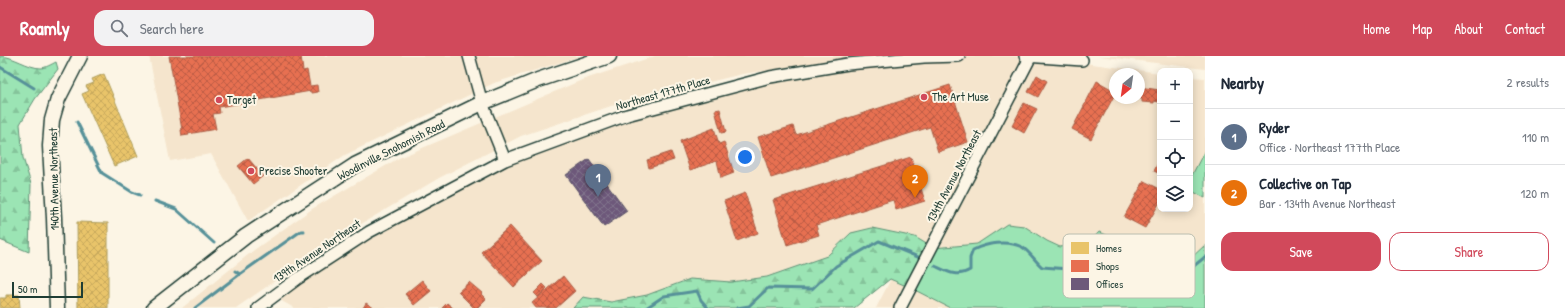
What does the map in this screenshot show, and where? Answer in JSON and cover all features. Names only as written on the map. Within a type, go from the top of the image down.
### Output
[{"type":"main road","name":"140th Avenue Northeast","points":[[57,308],[50,146],[52,120],[58,99],[80,56]]},
{"type":"main road","name":"Woodinville Snohomish Road","points":[[154,308],[246,236],[356,165],[482,103],[538,80],[609,56]]},
{"type":"street","points":[[469,56],[482,103],[505,160]]},
{"type":"street","name":"Northeast 177th Place","points":[[393,220],[505,160],[627,115],[770,77],[848,64],[924,57],[958,56]]},
{"type":"street","points":[[1025,56],[1082,60]]},
{"type":"street","name":"134th Avenue Northeast","points":[[900,308],[921,266],[933,248],[944,222],[1032,56]]},
{"type":"street","name":"139th Avenue Northeast","points":[[258,308],[297,279],[369,232],[393,220]]},
{"type":"shaded area","points":[[149,56],[581,56],[494,83],[345,155],[248,221],[211,154],[170,161]]},
{"type":"shaded area","points":[[655,56],[875,56],[742,74],[611,106],[521,136],[439,178],[329,243],[236,308],[182,308],[254,250],[312,209],[399,158],[582,80]]},
{"type":"shaded area","points":[[959,56],[1031,56],[1122,68],[1109,68],[1109,104],[1145,104],[1145,71],[1157,73],[1157,212],[1193,212],[1193,77],[1205,78],[1205,245],[1195,254],[1195,234],[1063,234],[1063,246],[1060,247],[1047,241],[992,234],[977,244],[933,248],[915,237],[893,233],[851,233],[827,256],[767,277],[731,282],[690,279],[647,295],[611,302],[583,297],[573,308],[294,308],[273,296],[297,279],[505,160],[627,115],[770,77]]},
{"type":"shaded area","points":[[1098,56],[1205,56],[1205,69]]},
{"type":"shaded area","points":[[891,279],[911,288],[950,308],[876,308]]},
{"type":"green space","points":[[0,56],[41,68],[56,62],[58,69],[35,99],[20,124],[23,158],[31,184],[29,252],[0,240]]},
{"type":"green space","points":[[1205,150],[1205,198],[1193,192],[1193,173]]},
{"type":"green space","points":[[1007,224],[1024,226],[1047,241],[1060,247],[1063,246],[1063,298],[1195,298],[1195,254],[1205,245],[1205,308],[950,308],[911,288],[933,248],[977,244]]},
{"type":"green space","points":[[872,228],[915,237],[933,248],[911,288],[890,279],[854,308],[573,308],[583,297],[611,302],[647,295],[690,279],[731,282],[767,277],[827,256],[851,233]]},
{"type":"building: Homes","points":[[104,74],[138,156],[114,166],[82,94],[89,91],[86,86],[94,83],[92,79]]},
{"type":"building: Homes","points":[[77,222],[108,223],[108,308],[78,308]]},
{"type":"building: Homes","points":[[6,295],[19,295],[20,308],[0,308],[0,298],[6,298]]},
{"type":"building: Shops","name":"Target","points":[[169,56],[301,56],[303,71],[307,70],[310,86],[317,85],[318,92],[311,93],[311,91],[219,107],[220,113],[213,114],[216,129],[182,136]]},
{"type":"building: Shops","points":[[1037,75],[1047,81],[1038,97],[1028,92]]},
{"type":"building: Shops","points":[[1097,81],[1109,88],[1110,104],[1091,139],[1072,129]]},
{"type":"building: Shops","points":[[950,85],[968,142],[938,152],[930,127],[771,178],[758,137],[793,126],[796,135]]},
{"type":"building: Shops","points":[[1145,88],[1157,90],[1157,102],[1154,101],[1154,103],[1145,102]]},
{"type":"building: Shops","points":[[1024,103],[1037,109],[1024,133],[1012,126]]},
{"type":"building: Shops","points":[[720,109],[726,132],[721,133],[715,110]]},
{"type":"building: Shops","points":[[714,128],[719,144],[724,142],[734,173],[721,178],[717,161],[690,170],[680,141]]},
{"type":"building: Shops","points":[[671,152],[674,160],[649,168],[647,160]]},
{"type":"building: Shops","points":[[911,157],[925,201],[896,210],[893,200],[816,225],[819,235],[787,245],[773,200]]},
{"type":"building: Shops","name":"Precise Shooter","points":[[248,158],[263,176],[253,184],[238,166]]},
{"type":"building: Shops","points":[[1157,165],[1157,172],[1154,171]]},
{"type":"building: Shops","points":[[1144,181],[1157,188],[1157,207],[1145,228],[1124,217]]},
{"type":"building: Shops","points":[[745,193],[758,233],[737,241],[724,201]]},
{"type":"building: Shops","points":[[510,226],[542,261],[514,287],[481,252]]},
{"type":"building: Shops","points":[[563,276],[575,291],[556,308],[536,308],[532,303]]},
{"type":"building: Shops","points":[[422,280],[431,291],[414,305],[405,294]]},
{"type":"building: Shops","points":[[469,282],[482,293],[481,294],[486,299],[477,308],[474,308],[458,292]]},
{"type":"building: Shops","points":[[543,284],[547,288],[538,297],[534,293]]},
{"type":"building: Shops","points":[[366,303],[374,308],[363,308]]},
{"type":"building: Shops","points":[[447,303],[453,308],[442,308]]},
{"type":"building: Offices","points":[[589,159],[627,211],[604,227],[566,175]]},
{"type":"waterway","points":[[0,67],[34,88]]},
{"type":"waterway","points":[[77,122],[102,173],[132,192],[140,195]]},
{"type":"waterway","points":[[155,201],[176,209],[214,243]]},
{"type":"waterway","points":[[235,271],[240,274],[301,231],[304,231]]},
{"type":"waterway","points":[[737,308],[749,306],[768,288],[812,289],[836,266],[879,241],[918,257]]},
{"type":"waterway","points":[[935,266],[952,273],[961,274],[970,270],[970,258],[973,250],[991,244],[1004,243],[1022,247],[1042,267],[1063,269]]},
{"type":"waterway","points":[[1195,265],[1205,257]]},
{"type":"waterway","points":[[195,308],[240,274]]},
{"type":"waterway","points":[[646,308],[664,296],[697,291],[701,300],[708,308]]},
{"type":"place","name":"The Art Muse","points":[[924,97]]},
{"type":"place","name":"Target","points":[[219,100]]},
{"type":"place","name":"Precise Shooter","points":[[251,171]]},
{"type":"place","name":"Ryder","points":[[598,197]]},
{"type":"place","name":"Collective on Tap","points":[[915,198]]}]
